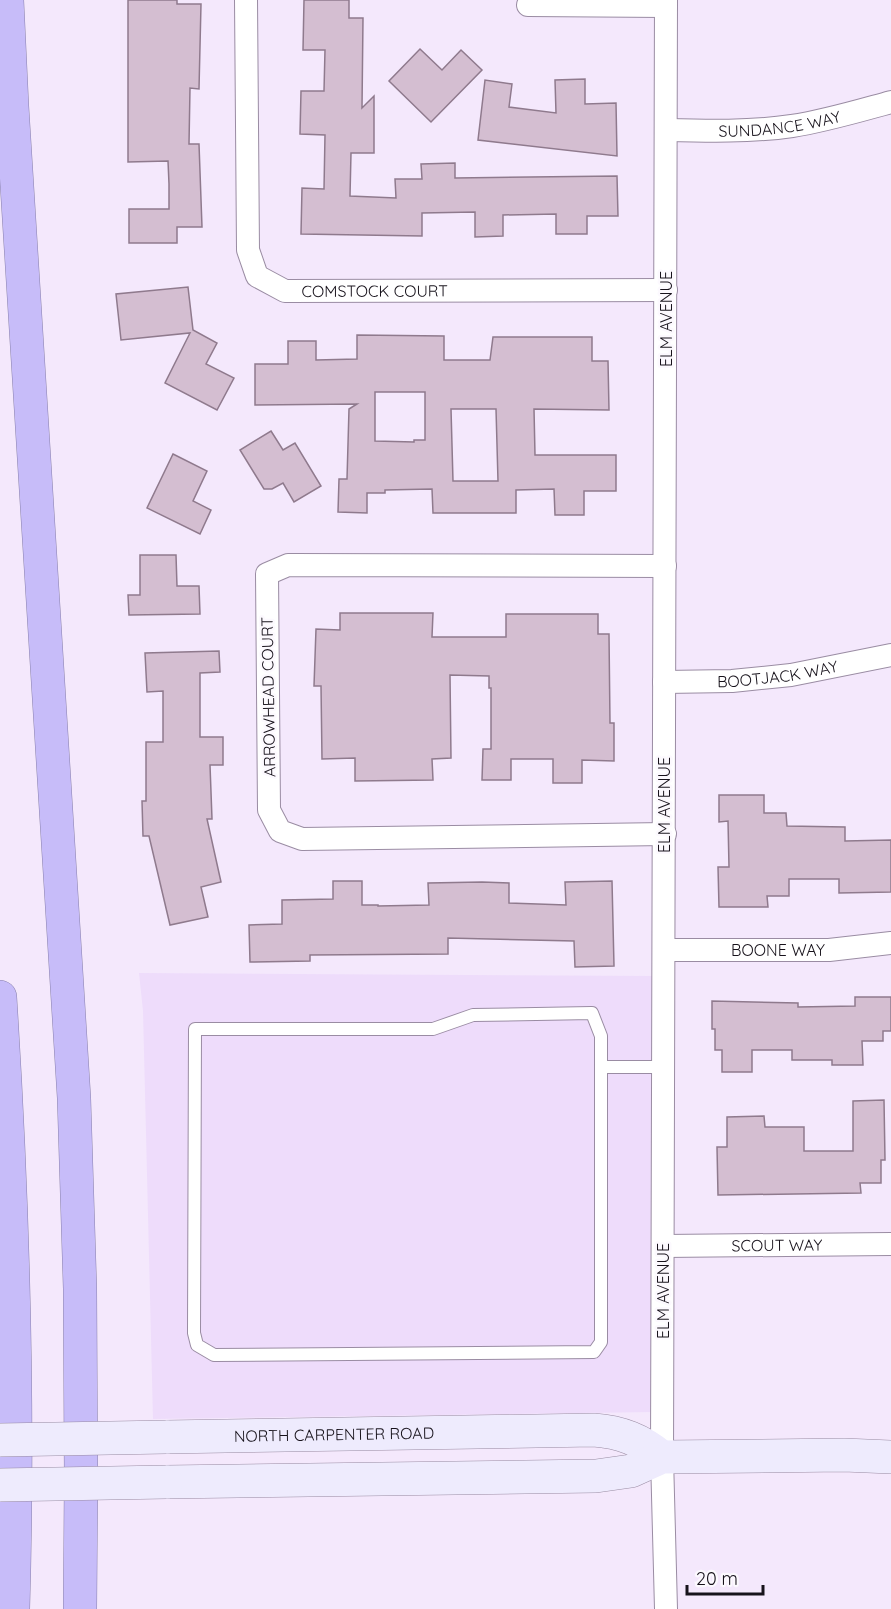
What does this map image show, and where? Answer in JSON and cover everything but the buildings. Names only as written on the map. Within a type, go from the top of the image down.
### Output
[{"type":"highway","points":[[7,0],[74,1098],[80,1301],[80,1609]]},
{"type":"highway","points":[[0,997],[14,1289],[15,1481],[12,1609]]},
{"type":"main road","name":"NORTH CARPENTER ROAD","points":[[0,1440],[594,1430],[612,1431],[630,1437],[647,1445],[662,1457]]},
{"type":"main road","points":[[0,1485],[596,1476],[631,1471],[662,1457],[844,1455],[891,1457]]},
{"type":"street","name":"COMSTOCK COURT","points":[[246,0],[248,250],[257,276],[285,291],[666,290]]},
{"type":"street","name":"ELM AVENUE","points":[[666,3],[662,1457],[666,1609]]},
{"type":"street","points":[[528,5],[666,3]]},
{"type":"street","name":"SUNDANCE WAY","points":[[666,130],[749,130],[792,126],[891,102]]},
{"type":"street","name":"ARROWHEAD COURT","points":[[665,566],[288,565],[267,574],[269,810],[280,831],[302,839],[665,834]]},
{"type":"street","name":"BOOTJACK WAY","points":[[664,682],[732,681],[792,675],[891,655]]},
{"type":"street","name":"BOONE WAY","points":[[664,950],[829,950],[891,943]]},
{"type":"street","name":"SCOUT WAY","points":[[663,1246],[891,1244]]},
{"type":"lane","points":[[592,1013],[601,1036],[601,1067],[601,1342],[594,1353],[214,1355],[197,1345],[194,1333],[195,1029],[433,1029],[473,1014],[592,1013]]},
{"type":"lane","points":[[601,1067],[664,1067]]},
{"type":"shaded area","points":[[139,973],[655,976],[654,1412],[153,1419],[143,1011]]}]
